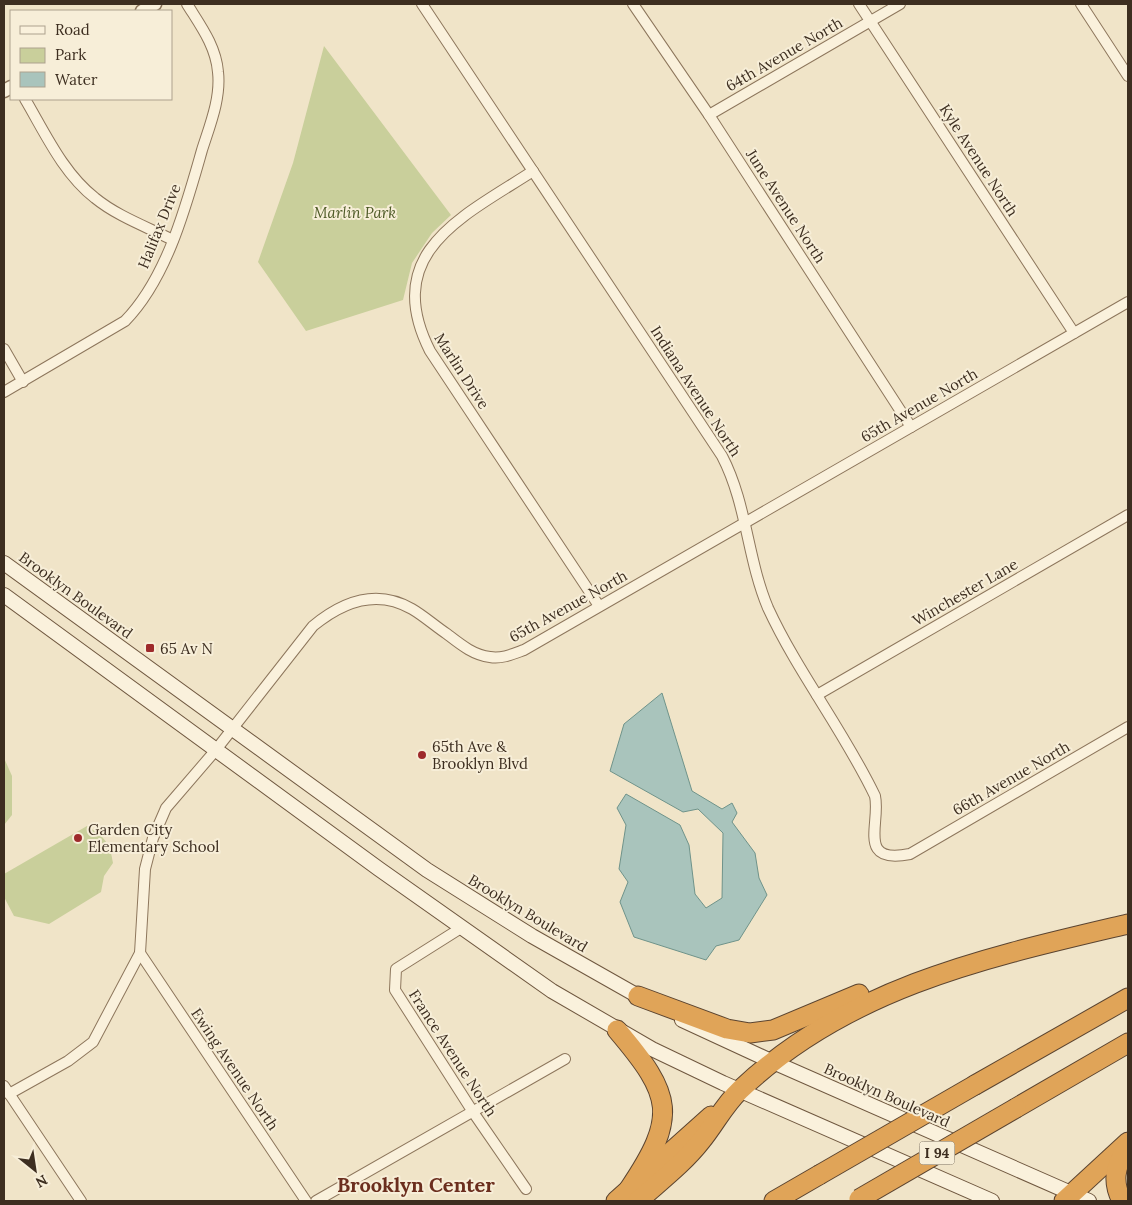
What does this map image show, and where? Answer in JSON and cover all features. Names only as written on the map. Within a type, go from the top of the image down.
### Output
[{"type":"highway","points":[[628,1197],[706,1119],[726,1106],[740,1090],[772,1062],[829,1023],[875,998],[949,970],[1128,924]]},
{"type":"highway","points":[[638,996],[727,1029],[750,1033],[763,1032],[921,972],[964,960],[1021,951]]},
{"type":"highway","name":"I 94","points":[[774,1201],[1128,998]]},
{"type":"highway","points":[[616,1030],[636,1053],[652,1078],[659,1092],[663,1111],[661,1133],[628,1197]]},
{"type":"highway","name":"I 94","points":[[856,1200],[1128,1043]]},
{"type":"highway","points":[[1075,1199],[1128,1142]]},
{"type":"highway","points":[[1122,1201],[1116,1187],[1115,1177],[1117,1166],[1128,1146]]},
{"type":"main road","name":"Brooklyn Boulevard","points":[[4,563],[231,730],[427,870],[532,936],[696,1027],[1075,1199]]},
{"type":"main road","points":[[4,595],[215,751],[460,928],[552,991],[616,1030],[740,1090],[992,1201]]},
{"type":"street","points":[[144,10],[155,4]]},
{"type":"street","name":"Halifax Drive","points":[[4,392],[125,321],[146,294],[173,240],[196,172],[215,108],[218,89],[215,53],[187,4]]},
{"type":"street","name":"Indiana Avenue North","points":[[422,4],[722,456],[733,477],[746,523],[748,546],[768,608],[875,796],[878,809],[873,838],[879,849],[887,855],[910,854]]},
{"type":"street","name":"June Avenue North","points":[[633,4],[709,115],[911,426]]},
{"type":"street","name":"Kyle Avenue North","points":[[859,4],[1074,333]]},
{"type":"street","name":"64th Avenue North","points":[[709,115],[900,4]]},
{"type":"street","points":[[1081,4],[1128,76]]},
{"type":"street","points":[[26,100],[66,168],[80,185],[109,207],[173,240]]},
{"type":"street","name":"Marlin Drive","points":[[533,170],[441,234],[428,250],[419,270],[415,312],[420,332],[430,351],[600,606]]},
{"type":"street","name":"65th Avenue North","points":[[7,1090],[68,1061],[93,1042],[140,953],[145,869],[153,838],[166,808],[215,751],[313,626],[332,611],[352,601],[373,599],[393,602],[412,608],[475,654],[492,658],[509,656],[524,650],[1128,302]]},
{"type":"street","points":[[4,349],[23,382]]},
{"type":"street","name":"Winchester Lane","points":[[817,694],[1128,515]]},
{"type":"street","name":"66th Avenue North","points":[[910,854],[1128,727]]},
{"type":"street","name":"France Avenue North","points":[[460,928],[396,969],[394,978],[395,990],[473,1112],[526,1189]]},
{"type":"street","name":"Ewing Avenue North","points":[[140,953],[306,1201]]},
{"type":"street","points":[[316,1201],[565,1058]]},
{"type":"street","points":[[7,1090],[81,1201]]},
{"type":"green space","name":"Marlin Park","points":[[324,46],[451,215],[432,233],[412,263],[403,300],[306,331],[258,262],[293,163]]},
{"type":"green space","points":[[4,758],[12,776],[12,815],[4,825]]},
{"type":"green space","points":[[87,826],[106,841],[112,856],[113,863],[104,876],[101,892],[49,924],[14,916],[4,897],[4,874]]},
{"type":"water","points":[[662,693],[692,791],[722,809],[732,803],[737,813],[732,822],[755,853],[759,878],[767,895],[739,940],[716,946],[706,960],[634,937],[620,902],[628,882],[619,869],[626,825],[617,808],[626,794],[680,825],[689,845],[695,894],[706,908],[722,898],[723,833],[698,809],[683,812],[610,771],[624,724]]},
{"type":"place","name":"65 Av N","points":[[150,648]]},
{"type":"place","name":"65th Ave & Brooklyn Blvd","points":[[422,755]]},
{"type":"place","name":"Garden City Elementary School","points":[[78,838]]},
{"type":"district","name":"Brooklyn Center","points":[[416,1184]]}]
